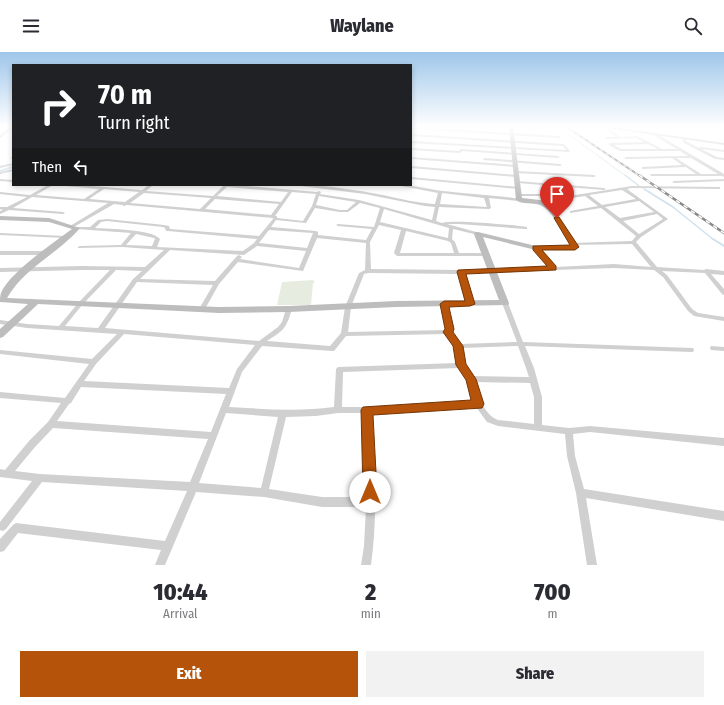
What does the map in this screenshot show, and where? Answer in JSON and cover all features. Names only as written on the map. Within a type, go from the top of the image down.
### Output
[{"type":"street","points":[[412,150],[460,152],[461,150],[558,157]]},
{"type":"street","points":[[514,150],[519,197]]},
{"type":"street","points":[[558,150],[568,151],[567,150]]},
{"type":"street","points":[[620,150],[680,150],[723,176]]},
{"type":"street","points":[[701,150],[716,158],[724,159]]},
{"type":"street","points":[[672,157],[701,175]]},
{"type":"street","points":[[626,158],[692,157]]},
{"type":"street","points":[[412,158],[594,176]]},
{"type":"street","points":[[485,159],[516,169]]},
{"type":"street","points":[[0,167],[12,165]]},
{"type":"street","points":[[412,167],[516,169],[560,165]]},
{"type":"street","points":[[643,168],[686,166]]},
{"type":"street","points":[[0,173],[12,170]]},
{"type":"street","points":[[652,175],[723,176]]},
{"type":"street","points":[[412,178],[518,185],[590,187],[609,190]]},
{"type":"street","points":[[0,180],[12,181]]},
{"type":"street","points":[[674,182],[724,180]]},
{"type":"street","points":[[1,217],[8,208],[49,186]]},
{"type":"street","points":[[78,186],[282,203]]},
{"type":"street","points":[[85,200],[106,186]]},
{"type":"street","points":[[124,205],[150,186]]},
{"type":"street","points":[[201,211],[225,186]]},
{"type":"street","points":[[237,186],[318,194],[444,223],[525,228]]},
{"type":"street","points":[[310,186],[365,193],[438,206],[489,208],[486,196]]},
{"type":"street","points":[[407,186],[440,192],[486,196],[519,197],[547,195],[563,198]]},
{"type":"street","points":[[0,193],[304,222],[314,206],[320,187]]},
{"type":"street","points":[[540,202],[632,187],[719,188]]},
{"type":"street","points":[[572,244],[633,242],[639,236],[666,219],[624,189]]},
{"type":"street","points":[[202,309],[217,283],[244,252],[256,244],[291,191]]},
{"type":"street","points":[[434,221],[440,192]]},
{"type":"street","points":[[585,194],[639,236]]},
{"type":"street","points":[[444,223],[451,228],[536,248],[575,247],[549,206],[540,202],[519,197]]},
{"type":"street","points":[[572,212],[639,200]]},
{"type":"street","points":[[314,206],[348,211],[358,202]]},
{"type":"street","points":[[112,204],[74,228],[24,271],[10,285],[1,300],[202,309],[289,309],[396,304],[505,303]]},
{"type":"street","points":[[0,208],[63,213]]},
{"type":"street","points":[[368,271],[368,242],[378,223],[382,208]]},
{"type":"street","points":[[619,220],[658,214]]},
{"type":"street","points":[[1,217],[49,220],[74,228],[135,232],[156,237],[158,239],[154,248]]},
{"type":"street","points":[[91,229],[100,221],[107,220],[164,226],[167,227],[168,230],[260,238]]},
{"type":"street","points":[[378,223],[450,240],[453,242],[456,255]]},
{"type":"street","points":[[338,224],[375,228]]},
{"type":"street","points":[[237,260],[301,270],[316,232],[268,228]]},
{"type":"street","points":[[450,240],[451,228]]},
{"type":"street","points":[[404,229],[397,253],[399,254],[485,255]]},
{"type":"street","points":[[122,246],[135,232]]},
{"type":"street","points":[[0,234],[65,237]]},
{"type":"street","points":[[478,234],[534,380],[538,397],[538,427]]},
{"type":"street","points":[[315,236],[368,242]]},
{"type":"street","points":[[633,242],[655,268],[665,276],[690,310],[696,315],[724,320]]},
{"type":"street","points":[[256,244],[309,250]]},
{"type":"street","points":[[80,247],[122,246],[244,252]]},
{"type":"street","points":[[536,248],[554,268]]},
{"type":"street","points":[[100,330],[135,280],[168,249]]},
{"type":"street","points":[[0,254],[46,253]]},
{"type":"street","points":[[0,322],[332,349],[344,334],[348,307],[359,278],[362,273],[368,271],[461,272],[614,266],[724,273]]},
{"type":"street","points":[[0,270],[24,271],[82,268],[145,269]]},
{"type":"street","points":[[60,328],[81,303],[115,268]]},
{"type":"street","points":[[706,271],[724,293]]},
{"type":"street","points":[[461,272],[470,304]]},
{"type":"street","points":[[135,280],[217,283]]},
{"type":"street","points":[[0,335],[36,301]]},
{"type":"street","points":[[444,304],[449,329],[448,332],[458,346],[461,365],[471,379],[478,404],[490,420],[498,423],[569,431],[590,429],[724,442]]},
{"type":"street","points":[[160,565],[225,410],[230,391],[239,371],[260,343],[280,328],[285,322],[289,309]]},
{"type":"street","points":[[4,473],[51,424],[94,362],[122,332]]},
{"type":"street","points":[[344,334],[448,332]]},
{"type":"street","points":[[458,346],[521,344],[691,350]]},
{"type":"street","points":[[713,348],[724,349]]},
{"type":"street","points":[[0,352],[94,362]]},
{"type":"street","points":[[338,410],[340,369],[461,365]]},
{"type":"street","points":[[471,379],[534,380]]},
{"type":"street","points":[[79,384],[230,391]]},
{"type":"street","points":[[0,395],[68,401]]},
{"type":"street","points":[[225,410],[283,414],[316,414],[338,410],[367,410],[478,404]]},
{"type":"street","points":[[366,565],[370,544],[371,482],[367,410]]},
{"type":"street","points":[[264,493],[283,414]]},
{"type":"street","points":[[51,424],[213,436]]},
{"type":"street","points":[[569,431],[571,456],[581,493],[592,565]]},
{"type":"street","points":[[4,473],[40,478],[193,487],[264,493],[322,502],[370,502]]},
{"type":"street","points":[[40,478],[1,525],[168,546]]},
{"type":"street","points":[[581,493],[724,516]]},
{"type":"street","points":[[0,546],[16,528]]},
{"type":"shaded area","points":[[313,280],[315,283],[313,283],[311,305],[277,305],[282,282]]},
{"type":"waterway","points":[[590,150],[626,176]]},
{"type":"waterway","points":[[0,171],[12,167]]},
{"type":"waterway","points":[[625,175],[639,186]]},
{"type":"waterway","points":[[644,189],[673,207],[714,240]]},
{"type":"waterway","points":[[713,239],[724,246]]},
{"type":"railway","points":[[601,150],[640,176]]},
{"type":"railway","points":[[639,175],[724,233]]},
{"type":"route","points":[[370,492],[371,482],[367,410],[478,404],[471,379],[461,365],[458,346],[448,332],[449,329],[444,304],[470,304],[461,272],[554,268],[536,248],[575,247],[557,218]]}]
